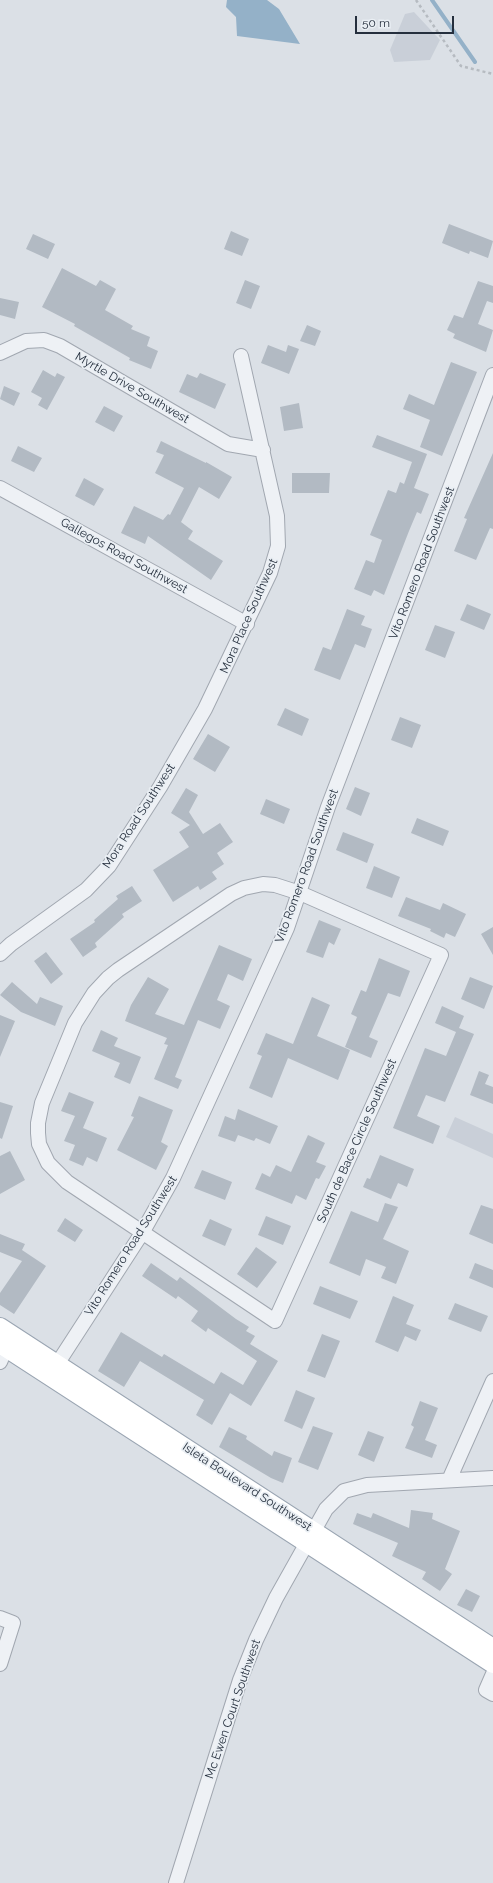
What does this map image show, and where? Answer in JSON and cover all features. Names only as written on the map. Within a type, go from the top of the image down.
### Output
[{"type":"main road","name":"Isleta Boulevard Southwest","points":[[4,1343],[54,1370],[311,1537],[493,1648]]},
{"type":"main road","name":"Isleta Boulevard Southwest","points":[[311,1537],[493,1664]]},
{"type":"street","name":"Myrtle Drive Southwest","points":[[0,353],[26,341],[44,340],[60,346],[228,444],[263,450]]},
{"type":"street","name":"Mora Place Southwest","points":[[205,709],[247,624],[270,573],[278,546],[277,516],[241,356]]},
{"type":"street","name":"Vito Romero Road Southwest","points":[[54,1370],[142,1232],[173,1178],[189,1146],[287,928],[328,807],[493,375]]},
{"type":"street","name":"Gallegos Road Southwest","points":[[0,488],[247,624]]},
{"type":"street","name":"Mora Road Southwest","points":[[0,954],[11,944],[86,890],[109,866],[160,787],[205,709]]},
{"type":"street","points":[[142,1232],[60,1176],[48,1163],[39,1144],[38,1123],[42,1103],[75,1023],[94,993],[108,978],[231,894],[244,888],[263,884],[275,885],[300,893]]},
{"type":"street","name":"South de Bace Circle Southwest","points":[[142,1232],[275,1321],[440,954],[300,893]]},
{"type":"street","points":[[449,1480],[493,1381]]},
{"type":"street","name":"Mc Ewen Court Southwest","points":[[176,1883],[240,1680],[256,1640],[276,1598],[326,1509],[344,1492],[367,1486],[493,1478]]},
{"type":"street","points":[[0,1618],[13,1623],[0,1664]]},
{"type":"street","points":[[493,1674],[486,1690],[493,1694]]},
{"type":"path","points":[[416,0],[461,66],[493,74]]},
{"type":"shaded area","points":[[414,12],[440,40],[430,60],[394,62],[390,50],[405,14]]},
{"type":"shaded area","points":[[455,1117],[493,1134],[493,1158],[446,1137]]},
{"type":"water","points":[[227,0],[267,0],[279,9],[300,44],[237,36],[236,17],[226,7]]},
{"type":"building","points":[[449,224],[493,241],[488,258],[470,251],[469,254],[442,243]]},
{"type":"building","points":[[231,231],[249,239],[242,256],[224,249]]},
{"type":"building","points":[[33,234],[55,244],[48,259],[26,249]]},
{"type":"building","points":[[62,268],[96,286],[100,280],[116,289],[105,310],[133,326],[131,329],[150,337],[147,346],[158,351],[151,369],[129,360],[130,358],[74,326],[75,324],[42,307]]},
{"type":"building","points":[[245,280],[260,286],[251,309],[236,303]]},
{"type":"building","points":[[478,281],[493,286],[493,303],[487,301],[478,324],[493,330],[486,352],[453,338],[455,334],[447,330],[454,315],[463,318]]},
{"type":"building","points":[[0,298],[19,302],[15,319],[0,315]]},
{"type":"building","points":[[307,325],[321,331],[315,346],[300,341]]},
{"type":"building","points":[[268,345],[286,352],[288,345],[299,349],[289,374],[261,363]]},
{"type":"building","points":[[451,362],[477,372],[442,456],[420,447],[430,420],[403,409],[409,394],[434,405]]},
{"type":"building","points":[[43,370],[55,377],[57,373],[65,377],[47,410],[38,405],[42,398],[31,392]]},
{"type":"building","points":[[200,373],[226,384],[215,409],[179,392],[187,374],[197,378]]},
{"type":"building","points":[[4,386],[20,393],[14,406],[0,399]]},
{"type":"building","points":[[299,403],[303,428],[284,431],[280,407]]},
{"type":"building","points":[[104,406],[123,416],[114,432],[95,422]]},
{"type":"building","points":[[377,435],[427,454],[414,488],[429,494],[421,514],[417,512],[384,595],[374,590],[371,596],[354,589],[366,560],[374,563],[382,540],[370,535],[388,490],[396,493],[400,482],[404,484],[412,462],[372,447]]},
{"type":"building","points":[[161,441],[206,462],[232,477],[219,499],[199,487],[181,522],[193,531],[188,539],[223,561],[211,580],[148,536],[145,544],[121,533],[134,506],[163,520],[168,514],[170,515],[184,488],[155,473],[164,455],[156,452]]},
{"type":"building","points":[[18,446],[42,458],[34,472],[11,461]]},
{"type":"building","points":[[493,453],[493,529],[490,528],[476,560],[454,551],[467,519],[464,518]]},
{"type":"building","points":[[292,473],[330,473],[329,493],[292,493]]},
{"type":"building","points":[[84,478],[104,489],[94,506],[75,496]]},
{"type":"building","points":[[467,604],[491,614],[484,630],[460,620]]},
{"type":"building","points":[[347,609],[365,616],[361,625],[372,629],[365,648],[355,644],[340,680],[314,670],[323,647],[331,650]]},
{"type":"building","points":[[435,625],[455,632],[445,658],[425,650]]},
{"type":"building","points":[[285,708],[309,719],[302,736],[277,725]]},
{"type":"building","points":[[400,717],[421,725],[412,748],[391,740]]},
{"type":"building","points":[[208,734],[230,747],[215,772],[193,759]]},
{"type":"building","points":[[355,787],[370,793],[361,816],[346,809]]},
{"type":"building","points":[[186,788],[198,795],[189,812],[203,834],[220,823],[233,842],[217,853],[224,864],[212,872],[217,879],[200,890],[198,886],[173,902],[153,870],[189,847],[179,832],[190,825],[171,813]]},
{"type":"building","points":[[266,799],[290,809],[284,824],[260,814]]},
{"type":"building","points":[[417,818],[449,831],[443,846],[411,833]]},
{"type":"building","points":[[343,832],[374,844],[367,863],[336,850]]},
{"type":"building","points":[[374,866],[400,877],[392,898],[366,888]]},
{"type":"building","points":[[132,886],[142,901],[122,914],[124,917],[95,943],[97,947],[83,957],[70,939],[95,922],[94,920],[118,899],[116,896]]},
{"type":"building","points":[[406,897],[440,910],[443,903],[466,914],[455,937],[446,933],[444,938],[430,931],[431,929],[398,916]]},
{"type":"building","points":[[319,920],[341,929],[334,945],[329,942],[323,958],[306,952]]},
{"type":"building","points":[[493,927],[493,955],[481,934]]},
{"type":"building","points":[[219,945],[252,959],[243,981],[228,974],[217,1000],[230,1006],[220,1029],[198,1020],[175,1077],[182,1080],[178,1089],[154,1079],[168,1045],[164,1044],[167,1038],[125,1021],[131,1005],[148,977],[169,989],[155,1014],[184,1025]]},
{"type":"building","points":[[46,952],[63,974],[51,984],[34,961]]},
{"type":"building","points":[[379,958],[410,971],[400,997],[388,993],[369,1037],[378,1041],[371,1058],[345,1047],[357,1017],[351,1014],[361,990],[366,992]]},
{"type":"building","points":[[470,977],[493,986],[484,1009],[461,999]]},
{"type":"building","points":[[12,982],[37,1004],[40,997],[63,1006],[55,1026],[21,1012],[0,995]]},
{"type":"building","points":[[312,997],[330,1005],[317,1036],[350,1050],[338,1080],[288,1058],[272,1098],[249,1088],[262,1056],[257,1054],[266,1033],[293,1044]]},
{"type":"building","points":[[442,1006],[464,1016],[459,1028],[474,1034],[445,1102],[426,1095],[417,1116],[440,1126],[433,1144],[393,1128],[425,1048],[446,1056],[456,1032],[435,1023]]},
{"type":"building","points":[[0,1015],[15,1021],[0,1057]]},
{"type":"building","points":[[101,1030],[118,1038],[114,1046],[141,1057],[130,1084],[114,1077],[120,1063],[92,1051]]},
{"type":"building","points":[[479,1071],[489,1075],[485,1084],[493,1087],[493,1104],[470,1095]]},
{"type":"building","points":[[69,1092],[94,1102],[83,1128],[107,1138],[97,1162],[87,1157],[83,1166],[69,1160],[75,1145],[64,1141],[75,1116],[61,1111]]},
{"type":"building","points":[[139,1096],[173,1110],[161,1142],[168,1146],[156,1170],[117,1150],[134,1117],[131,1116]]},
{"type":"building","points":[[0,1102],[13,1106],[2,1139],[0,1138]]},
{"type":"building","points":[[238,1109],[278,1126],[270,1144],[256,1138],[254,1141],[238,1135],[235,1142],[218,1136],[225,1116],[235,1120]]},
{"type":"building","points":[[308,1135],[325,1143],[316,1162],[326,1166],[319,1179],[316,1178],[306,1200],[296,1195],[292,1204],[255,1189],[262,1173],[270,1177],[276,1165],[291,1172]]},
{"type":"building","points":[[10,1151],[25,1180],[0,1194],[0,1156]]},
{"type":"building","points":[[380,1155],[414,1169],[407,1187],[398,1183],[391,1199],[363,1187],[367,1178],[370,1179]]},
{"type":"building","points":[[202,1170],[232,1182],[225,1200],[194,1188]]},
{"type":"building","points":[[385,1203],[398,1207],[383,1239],[409,1251],[396,1284],[381,1278],[386,1267],[366,1259],[360,1276],[329,1263],[351,1211],[378,1222]]},
{"type":"building","points":[[481,1205],[493,1209],[493,1244],[469,1234]]},
{"type":"building","points":[[266,1216],[291,1226],[283,1245],[258,1235]]},
{"type":"building","points":[[65,1218],[83,1230],[75,1242],[57,1231]]},
{"type":"building","points":[[210,1219],[232,1229],[225,1246],[202,1236]]},
{"type":"building","points":[[0,1234],[25,1244],[22,1250],[46,1266],[14,1314],[0,1305],[0,1293],[22,1261],[0,1252]]},
{"type":"building","points":[[256,1247],[277,1262],[257,1288],[237,1274]]},
{"type":"building","points":[[151,1263],[177,1281],[180,1277],[249,1327],[246,1331],[255,1336],[250,1344],[278,1361],[251,1406],[230,1393],[212,1425],[196,1415],[204,1400],[140,1361],[124,1387],[98,1371],[121,1332],[162,1357],[164,1354],[214,1384],[221,1372],[243,1385],[257,1361],[208,1328],[206,1332],[191,1321],[198,1311],[178,1296],[176,1299],[142,1276]]},
{"type":"building","points":[[475,1263],[493,1270],[493,1288],[469,1278]]},
{"type":"building","points":[[320,1286],[358,1301],[350,1319],[313,1304]]},
{"type":"building","points":[[393,1296],[414,1305],[406,1324],[421,1330],[416,1341],[405,1336],[398,1352],[375,1342]]},
{"type":"building","points":[[455,1303],[488,1316],[481,1332],[448,1319]]},
{"type":"building","points":[[322,1334],[340,1341],[325,1378],[307,1371]]},
{"type":"building","points":[[296,1390],[315,1398],[302,1429],[284,1421]]},
{"type":"building","points":[[420,1401],[438,1408],[425,1440],[437,1445],[432,1458],[405,1448],[414,1427],[411,1425]]},
{"type":"building","points":[[313,1426],[333,1433],[318,1470],[298,1462]]},
{"type":"building","points":[[229,1427],[247,1436],[246,1439],[272,1456],[274,1451],[292,1458],[283,1483],[271,1478],[219,1447]]},
{"type":"building","points":[[368,1431],[384,1437],[374,1462],[358,1455]]},
{"type":"building","points":[[411,1510],[433,1513],[432,1519],[460,1531],[445,1569],[452,1574],[440,1591],[422,1579],[426,1572],[392,1556],[398,1543],[353,1524],[357,1513],[371,1518],[373,1513],[409,1528]]},
{"type":"building","points":[[466,1589],[480,1596],[472,1612],[457,1605]]},
{"type":"waterway","points":[[432,0],[475,62]]}]
